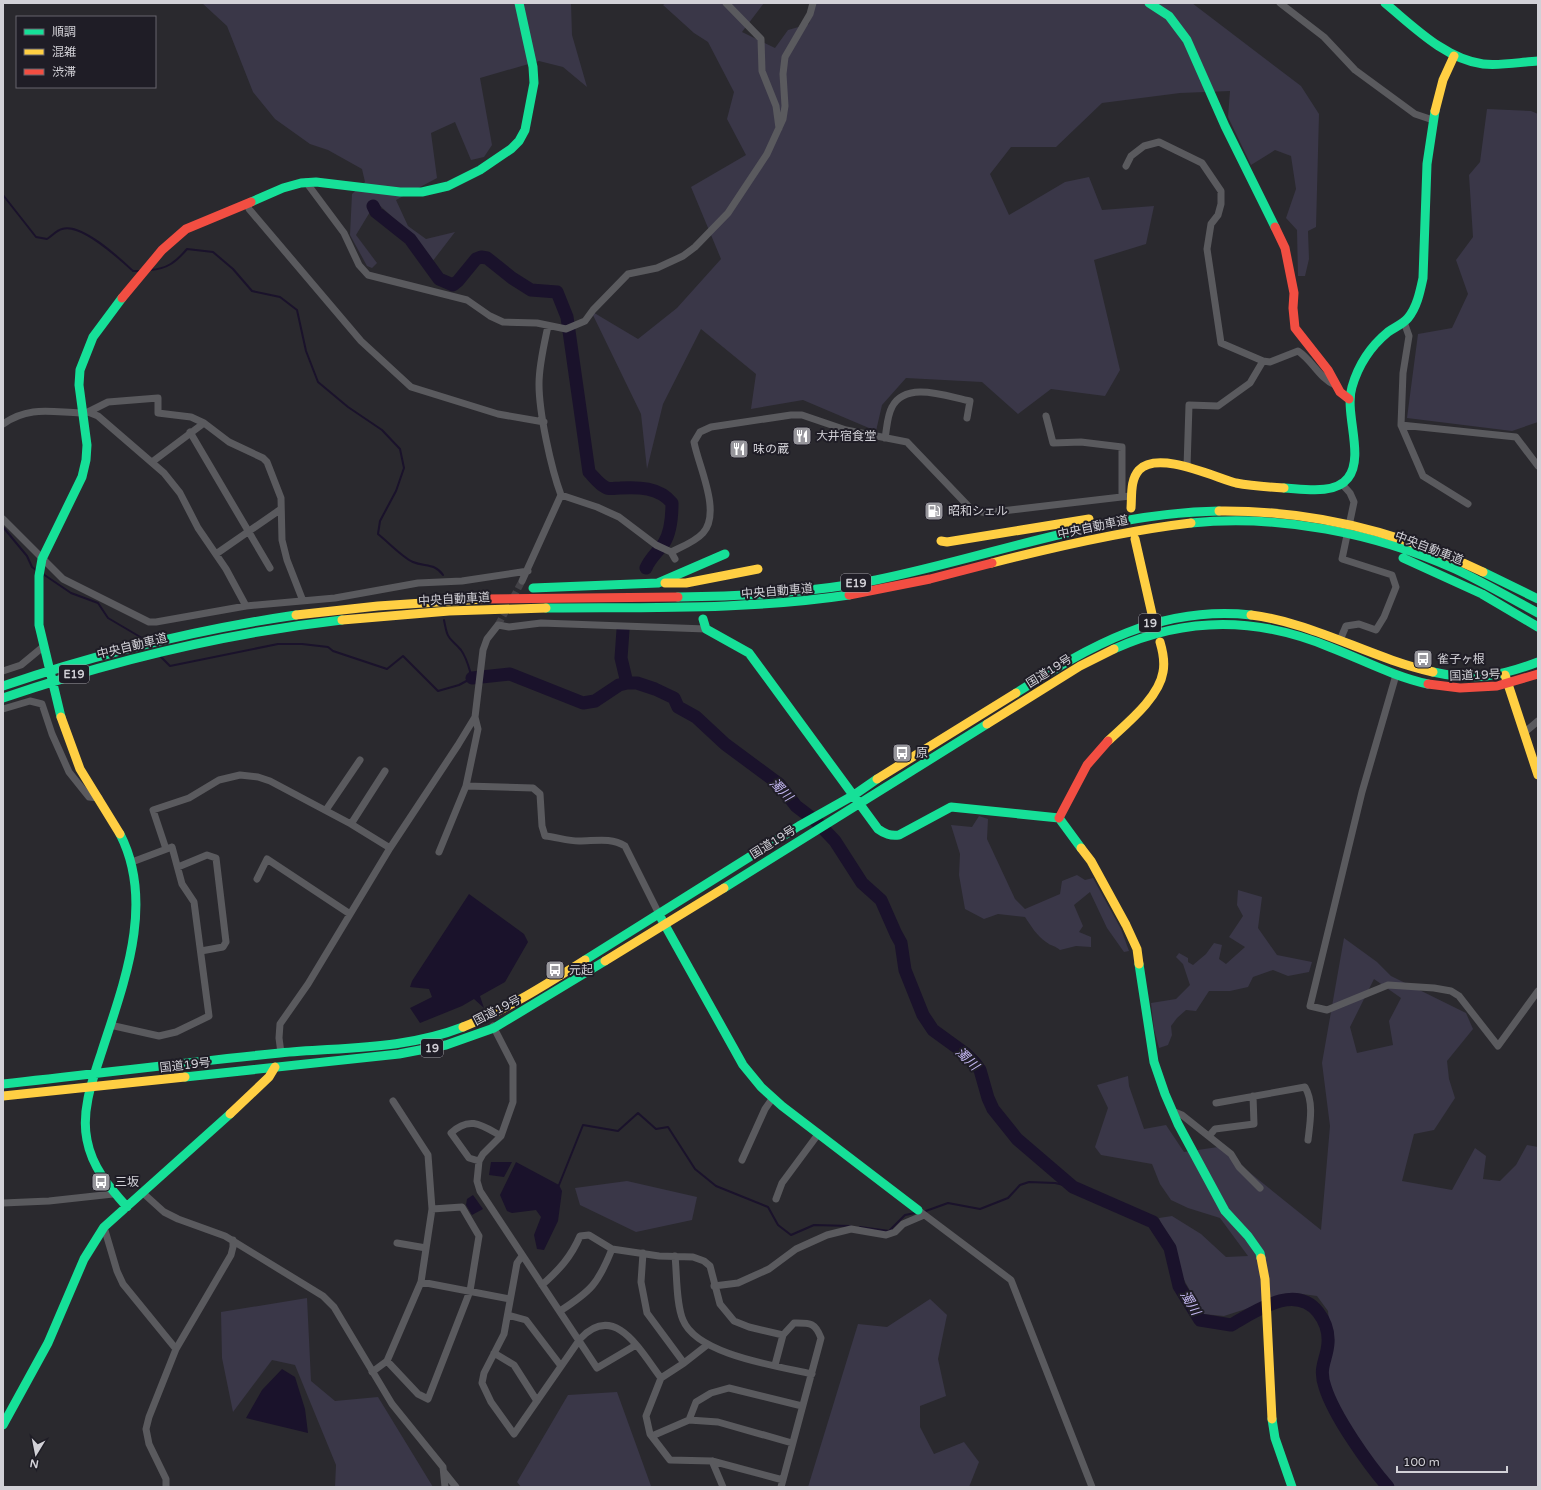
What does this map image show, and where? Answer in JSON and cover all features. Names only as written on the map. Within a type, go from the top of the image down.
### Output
[{"type":"main road","points":[[127,1206],[114,1194],[95,1163],[87,1143],[84,1121],[93,1073],[125,978],[136,910],[135,877],[132,862],[121,834],[81,770],[61,721],[45,651],[38,610],[39,576],[42,562],[84,472],[87,453],[86,412],[79,377],[87,349],[100,326],[146,267],[170,242],[186,229],[283,188],[306,182],[400,192],[422,192],[448,186],[480,170],[516,146],[525,130],[534,83],[533,67],[519,3]]},
{"type":"main road","points":[[1148,3],[1169,16],[1187,40],[1224,126],[1285,248],[1294,293],[1293,308],[1295,328],[1328,370],[1335,385],[1349,399]]},
{"type":"main road","points":[[1385,3],[1454,56],[1464,60],[1482,64],[1538,61]]},
{"type":"main road","points":[[1130,508],[1126,496],[1133,479],[1146,465],[1163,461],[1187,467],[1222,480],[1319,490],[1332,488],[1341,483],[1350,474],[1355,459],[1349,399],[1356,374],[1373,347],[1386,333],[1404,322],[1420,296],[1423,278],[1428,148],[1433,120],[1443,82],[1454,56]]},
{"type":"main road","points":[[941,541],[947,542],[1163,508],[1245,504],[1272,505],[1293,514]]},
{"type":"main road","name":"中央自動車道","points":[[3,686],[40,672],[133,646],[265,619],[320,610],[388,604],[505,598],[720,596],[778,593],[822,588],[918,571],[1065,533],[1126,520],[1208,511],[1293,514],[1337,520],[1401,537],[1456,558],[1538,600]]},
{"type":"main road","name":"中央自動車道","points":[[3,698],[70,675],[164,650],[323,621],[390,615],[514,608],[720,607],[823,599],[921,582],[1043,550],[1127,531],[1206,522],[1254,522],[1304,526],[1363,538],[1426,557],[1468,575],[1538,613]]},
{"type":"main road","points":[[1363,538],[1390,553],[1433,570],[1482,594],[1538,627]]},
{"type":"main road","points":[[1135,539],[1152,614]]},
{"type":"main road","points":[[658,583],[725,554]]},
{"type":"main road","points":[[388,604],[431,596],[499,590],[686,583],[758,569]]},
{"type":"main road","name":"国道19号","points":[[3,1084],[281,1053],[379,1046],[427,1039],[488,1017],[538,990],[800,826],[854,794],[869,783],[1085,652],[1131,630],[1151,623],[1179,616],[1201,614],[1253,615],[1282,620],[1314,629],[1379,656],[1441,673],[1462,677],[1490,677],[1505,674],[1538,662]]},
{"type":"main road","points":[[703,619],[706,629],[749,653],[854,794],[878,829],[891,836],[901,835],[940,810],[950,807],[1043,814],[1059,818],[1091,861],[1126,925],[1137,949],[1154,1062],[1172,1111],[1225,1211],[1248,1236],[1260,1253],[1265,1279],[1271,1411],[1276,1438],[1292,1487]]},
{"type":"main road","name":"国道19号","points":[[3,1096],[414,1052],[446,1045],[494,1028],[665,925],[1080,666],[1120,645],[1150,634],[1206,624],[1257,626],[1308,640],[1396,675],[1440,688],[1463,689],[1508,685],[1538,674]]},
{"type":"main road","points":[[1059,818],[1066,809],[1086,767],[1097,751],[1157,689],[1164,670],[1160,642]]},
{"type":"main road","points":[[1505,674],[1538,775]]},
{"type":"main road","points":[[659,914],[743,1065],[755,1082],[772,1099],[922,1213]]},
{"type":"main road","points":[[3,1425],[48,1343],[84,1259],[104,1227],[263,1083],[275,1068]]},
{"type":"street","points":[[726,3],[761,39],[762,71],[776,106],[779,128]]},
{"type":"street","points":[[306,182],[344,233],[359,265],[368,275],[467,300],[490,316],[503,322],[530,322],[566,330],[586,321],[593,310],[628,274],[669,263],[695,246],[728,213],[767,154],[783,119],[785,106],[783,74],[785,58],[808,19],[813,3]]},
{"type":"street","points":[[1280,3],[1324,37],[1355,70],[1415,114],[1433,120]]},
{"type":"street","points":[[1126,166],[1131,156],[1144,146],[1159,142],[1202,162],[1221,191],[1221,204],[1218,215],[1211,224],[1207,249],[1207,261],[1214,292],[1221,343],[1263,361],[1270,362],[1298,351],[1306,356],[1328,382],[1335,385]]},
{"type":"street","points":[[247,203],[249,209],[361,341],[411,387],[498,414],[544,422]]},
{"type":"street","points":[[1404,322],[1409,336],[1402,373],[1401,425],[1423,476],[1468,504]]},
{"type":"street","points":[[522,581],[528,571],[561,496],[556,481],[544,422],[539,384],[548,326]]},
{"type":"street","points":[[1187,467],[1189,405],[1218,406],[1250,382],[1263,361]]},
{"type":"street","points":[[885,438],[892,407],[896,400],[911,393],[921,392],[970,401],[968,418]]},
{"type":"street","points":[[86,412],[108,402],[158,398],[158,413],[191,417],[204,423],[229,442],[258,454],[267,462],[281,498],[282,540],[287,560],[303,601]]},
{"type":"street","points":[[3,424],[24,412],[33,411],[86,412],[98,416],[164,472],[180,493],[198,528],[216,554],[246,606]]},
{"type":"street","points":[[561,496],[597,507],[619,517],[656,545],[673,555],[704,532],[710,516],[704,476],[694,442],[700,432],[711,427],[797,414],[846,430],[902,440],[913,446],[943,480],[971,509],[976,512],[1126,496],[1122,447],[1081,442],[1053,443],[1046,416]]},
{"type":"street","points":[[152,462],[190,432],[204,423]]},
{"type":"street","points":[[1401,425],[1516,437],[1538,466]]},
{"type":"street","points":[[190,432],[270,568]]},
{"type":"street","points":[[1340,640],[1346,626],[1359,624],[1376,630],[1384,617],[1396,587],[1392,575],[1342,559],[1354,502],[1350,493],[1341,483]]},
{"type":"street","points":[[216,554],[281,509]]},
{"type":"street","points":[[3,520],[42,562],[63,579],[74,586],[150,622],[246,606],[361,594],[418,583],[447,582],[528,571]]},
{"type":"street","points":[[439,852],[466,786],[478,729],[475,717],[483,650],[487,639],[498,625],[508,627],[541,623],[706,629]]},
{"type":"street","points":[[4,670],[21,665],[45,651]]},
{"type":"street","points":[[1396,675],[1362,792],[1310,1006],[1327,1010],[1388,985],[1447,990],[1460,996],[1498,1046],[1538,992]]},
{"type":"street","points":[[3,709],[30,701],[42,704],[52,734],[69,772],[89,797],[99,798]]},
{"type":"street","points":[[281,1053],[279,1038],[280,1024],[308,984],[390,848],[475,717]]},
{"type":"street","points":[[1525,732],[1538,721]]},
{"type":"street","points":[[326,810],[360,760]]},
{"type":"street","points":[[351,824],[385,771]]},
{"type":"street","points":[[166,849],[153,810],[189,798],[219,780],[240,775],[258,776],[270,781],[326,810],[390,848]]},
{"type":"street","points":[[466,786],[533,788],[540,794],[542,826],[545,836],[578,841],[607,840],[618,842],[625,846],[659,914]]},
{"type":"street","points":[[110,1025],[159,1036],[176,1032],[209,1016],[194,902],[182,884],[172,847],[132,862]]},
{"type":"street","points":[[178,867],[207,855],[216,858],[226,942],[223,948],[201,951]]},
{"type":"street","points":[[257,879],[267,859],[350,914]]},
{"type":"street","points":[[488,1017],[513,1066],[513,1102],[501,1136],[483,1154],[479,1161],[477,1181],[480,1191],[522,1256],[580,1339],[597,1368],[636,1345]]},
{"type":"street","points":[[1216,1103],[1305,1087],[1309,1094],[1311,1121],[1308,1140]]},
{"type":"street","points":[[1209,1136],[1215,1129],[1254,1124],[1253,1096]]},
{"type":"street","points":[[742,1160],[765,1109],[772,1099]]},
{"type":"street","points":[[372,1372],[387,1361],[421,1282],[432,1209],[428,1155],[393,1101]]},
{"type":"street","points":[[1172,1111],[1182,1115],[1231,1154],[1239,1167],[1260,1188]]},
{"type":"street","points":[[479,1161],[469,1158],[451,1132],[458,1126],[474,1123],[501,1136]]},
{"type":"street","points":[[776,1199],[782,1183],[819,1134]]},
{"type":"street","points":[[143,1193],[153,1204],[178,1220],[233,1240],[323,1296],[334,1307],[372,1372],[400,1415],[443,1467],[445,1487]]},
{"type":"street","points":[[3,1203],[49,1201],[114,1194]]},
{"type":"street","points":[[387,1361],[418,1394],[428,1399],[470,1291],[479,1236],[462,1207],[432,1209]]},
{"type":"street","points":[[714,1286],[738,1283],[763,1272],[796,1249],[827,1235],[851,1229],[886,1235],[895,1232],[903,1224],[922,1213],[1011,1280],[1092,1487]]},
{"type":"street","points":[[104,1227],[116,1271],[123,1284],[176,1349]]},
{"type":"street","points":[[542,1285],[561,1269],[573,1252],[580,1236],[590,1235],[612,1250],[693,1257],[704,1261],[710,1266],[714,1286],[720,1304],[734,1321],[749,1327],[783,1335]]},
{"type":"street","points":[[166,1487],[166,1479],[149,1444],[146,1429],[149,1417],[176,1349],[231,1255],[233,1240]]},
{"type":"street","points":[[397,1243],[426,1248]]},
{"type":"street","points":[[560,1311],[585,1295],[602,1274],[612,1250]]},
{"type":"street","points":[[643,1253],[641,1282],[647,1313],[684,1364]]},
{"type":"street","points":[[522,1256],[517,1263],[504,1334],[484,1373],[484,1388],[491,1402],[514,1434],[580,1339],[588,1331],[598,1326],[606,1326],[625,1332],[634,1340],[636,1345],[661,1378]]},
{"type":"street","points":[[676,1256],[679,1302],[683,1321],[696,1338],[707,1345],[720,1350],[775,1366],[812,1374]]},
{"type":"street","points":[[421,1282],[510,1299]]},
{"type":"street","points":[[508,1315],[526,1320],[561,1366]]},
{"type":"street","points":[[707,1345],[684,1364],[661,1378],[646,1416],[652,1436],[670,1460],[712,1461],[782,1483],[821,1338],[817,1328],[809,1323],[794,1323],[783,1335],[775,1366]]},
{"type":"street","points":[[494,1353],[514,1365],[537,1401]]},
{"type":"street","points":[[689,1420],[696,1402],[711,1393],[729,1388],[802,1406]]},
{"type":"street","points":[[652,1436],[689,1420],[718,1422],[792,1444]]},
{"type":"street","points":[[712,1461],[723,1487]]},
{"type":"street","points":[[444,1472],[456,1487]]},
{"type":"shaded area","points":[[202,3],[571,3],[572,35],[587,87],[563,67],[539,61],[480,78],[492,145],[484,157],[471,160],[455,122],[431,133],[437,178],[396,200],[408,226],[426,239],[455,232],[432,262],[412,235],[376,202],[356,235],[377,263],[372,268],[367,266],[350,235],[352,194],[365,182],[362,169],[328,150],[310,144],[275,119],[253,92],[227,26]]},
{"type":"shaded area","points":[[666,3],[764,3],[742,32],[775,48],[788,30],[809,24],[815,3],[1192,3],[1301,86],[1319,114],[1316,227],[1308,231],[1309,259],[1305,276],[1298,276],[1297,230],[1286,218],[1296,189],[1291,156],[1275,150],[1251,165],[1228,117],[1230,91],[1180,93],[1102,103],[1056,147],[1011,147],[990,174],[1009,215],[1065,182],[1089,177],[1102,210],[1154,206],[1146,244],[1094,260],[1120,370],[1105,396],[1051,389],[1018,414],[982,382],[906,378],[882,405],[876,431],[803,400],[751,409],[756,374],[701,329],[663,404],[647,469],[641,414],[591,311],[638,339],[677,308],[721,259],[691,187],[746,155],[727,119],[734,92],[708,42],[694,33],[663,5]]},
{"type":"shaded area","points":[[1487,109],[1531,111],[1538,114],[1538,422],[1512,431],[1407,418],[1418,334],[1452,328],[1468,294],[1456,260],[1473,237],[1469,175],[1480,162]]},
{"type":"shaded area","points":[[979,816],[988,819],[987,839],[1015,899],[1025,909],[1060,894],[1062,881],[1077,875],[1085,880],[1093,878],[1121,929],[1129,951],[1124,952],[1107,928],[1090,892],[1074,905],[1083,926],[1079,932],[1091,937],[1091,947],[1076,946],[1060,950],[1040,937],[1025,917],[998,914],[984,919],[965,909],[959,875],[960,854],[951,825],[972,827]]},
{"type":"shaded area","points":[[1238,890],[1262,897],[1258,928],[1277,955],[1312,962],[1309,972],[1288,976],[1273,970],[1253,977],[1248,987],[1230,991],[1209,991],[1196,1011],[1186,1010],[1177,1018],[1171,1026],[1172,1035],[1168,1045],[1159,1048],[1154,1029],[1151,1003],[1176,999],[1190,985],[1183,964],[1176,957],[1179,953],[1188,958],[1188,962],[1193,965],[1206,954],[1214,943],[1222,945],[1219,959],[1226,964],[1245,947],[1229,937],[1243,916],[1237,905]]},
{"type":"shaded area","points":[[469,894],[524,934],[528,942],[505,982],[480,996],[484,1008],[474,999],[462,1006],[420,1023],[410,1008],[432,997],[429,989],[410,987],[412,981]]},
{"type":"shaded area","points":[[1344,938],[1377,962],[1391,976],[1466,1013],[1473,1029],[1447,1061],[1449,1079],[1455,1098],[1434,1130],[1414,1134],[1402,1181],[1452,1190],[1475,1148],[1486,1156],[1483,1179],[1500,1181],[1516,1165],[1527,1145],[1538,1147],[1538,1487],[1394,1487],[1383,1476],[1337,1411],[1326,1386],[1324,1366],[1331,1346],[1328,1311],[1317,1296],[1295,1293],[1224,1316],[1203,1314],[1183,1278],[1159,1218],[1172,1216],[1201,1234],[1226,1257],[1248,1256],[1220,1218],[1188,1208],[1171,1200],[1160,1184],[1152,1164],[1101,1155],[1095,1147],[1108,1108],[1097,1085],[1128,1076],[1129,1086],[1144,1129],[1166,1125],[1184,1152],[1218,1147],[1321,1230],[1330,1126],[1322,1063]],"holes":[[[1374,979],[1401,998],[1389,1021],[1393,1045],[1357,1053],[1350,1027]]]},
{"type":"shaded area","points":[[491,1162],[512,1162],[504,1177],[489,1175]]},
{"type":"shaded area","points":[[516,1162],[559,1185],[562,1191],[558,1221],[544,1250],[537,1249],[534,1235],[541,1217],[536,1210],[512,1213],[507,1211],[500,1195]]},
{"type":"shaded area","points":[[627,1181],[697,1197],[692,1220],[636,1232],[580,1205],[575,1188]]},
{"type":"shaded area","points":[[473,1195],[483,1209],[472,1215],[466,1205],[467,1199]]},
{"type":"shaded area","points":[[307,1298],[311,1381],[335,1401],[378,1397],[433,1487],[335,1487],[336,1465],[295,1365],[272,1360],[233,1412],[222,1358],[221,1312]]},
{"type":"shaded area","points":[[930,1299],[947,1315],[938,1359],[946,1396],[920,1406],[920,1427],[934,1454],[964,1442],[979,1462],[969,1487],[808,1487],[858,1324],[887,1327]]},
{"type":"shaded area","points":[[282,1369],[295,1377],[305,1409],[308,1433],[246,1418],[262,1390]]},
{"type":"shaded area","points":[[617,1392],[651,1486],[654,1487],[521,1487],[517,1482],[568,1395]]},
{"type":"waterway","points":[[3,195],[36,237],[47,239],[62,229],[70,228],[89,236],[119,258],[133,271],[139,271]]},
{"type":"waterway","points":[[373,206],[376,212],[410,239],[439,279],[453,285],[476,259],[481,257],[487,258],[512,278],[531,290],[557,292],[567,317],[589,472],[607,488],[648,489],[661,494],[672,503],[671,523],[668,534],[662,546],[646,568]]},
{"type":"waterway","points":[[150,270],[171,264],[187,249],[213,252],[233,269],[252,291],[280,297],[297,310],[306,351],[318,382],[348,407],[382,430],[400,449],[404,468],[396,491],[380,521],[378,534],[409,560],[417,564],[433,567],[440,571],[443,575]]},
{"type":"waterway","points":[[3,527],[27,556],[32,567],[36,570]]},
{"type":"waterway","points":[[43,574],[71,593],[98,603],[108,618],[142,638]]},
{"type":"waterway","points":[[161,657],[170,666],[278,644],[302,644],[328,647],[333,651],[387,669],[403,656],[438,691],[459,685],[472,678],[468,663],[461,650],[448,635],[444,620]]},
{"type":"waterway","points":[[623,630],[621,658],[627,683]]},
{"type":"waterway","name":"濁川","points":[[472,678],[510,674],[583,703],[595,701],[619,685],[627,683],[637,683],[655,689],[674,698],[678,707],[696,717],[725,744],[779,784],[796,806],[817,822],[835,841],[862,883],[881,900],[901,943],[905,970],[923,1015],[933,1030],[966,1054],[975,1063],[980,1070],[988,1098],[993,1109],[1017,1139],[1073,1187],[1153,1222],[1170,1248],[1179,1286],[1200,1320],[1231,1325],[1263,1307],[1275,1302],[1287,1300],[1298,1300],[1309,1304],[1318,1312],[1325,1322],[1328,1334],[1328,1343],[1322,1374],[1329,1399],[1352,1439],[1388,1487]]},
{"type":"waterway","points":[[559,1185],[583,1125],[618,1131],[638,1113],[656,1129],[668,1127],[695,1169],[716,1186],[768,1207],[778,1225],[791,1235],[814,1225],[850,1226]]},
{"type":"waterway","points":[[923,1212],[948,1203],[980,1209],[1008,1198],[1020,1185],[1029,1182],[1055,1183],[1073,1187]]},
{"type":"waterway","points":[[860,1227],[889,1231],[905,1215],[915,1213]]},
{"type":"tunnel","points":[[513,598],[522,581]]},
{"type":"tunnel","points":[[498,625],[508,607]]},
{"type":"traffic: fast","points":[[251,202],[283,188],[301,183],[316,182],[400,192],[422,192],[448,186],[480,170],[511,149],[519,141],[525,130],[534,83],[533,67],[519,3]]},
{"type":"traffic: fast","points":[[1149,3],[1169,16],[1187,40],[1225,126],[1275,227]]},
{"type":"traffic: fast","points":[[1385,3],[1418,31],[1443,49],[1469,61],[1497,65],[1538,61]]},
{"type":"traffic: fast","points":[[1284,488],[1319,490],[1335,487],[1348,478],[1353,469],[1355,446],[1350,409],[1350,397],[1355,379],[1366,357],[1376,344],[1388,332],[1401,324],[1411,314],[1421,289],[1423,278],[1427,164],[1435,111]]},
{"type":"traffic: fast","points":[[61,717],[39,625],[39,576],[42,559],[82,477],[86,460],[87,445],[79,385],[80,370],[93,337],[122,298]]},
{"type":"traffic: fast","points":[[678,597],[728,596],[827,588],[919,571],[1046,538],[1132,519],[1219,511]]},
{"type":"traffic: fast","points":[[1191,523],[1258,521],[1292,524],[1360,536],[1424,556],[1455,569],[1538,613]]},
{"type":"traffic: fast","points":[[533,588],[658,583],[725,554]]},
{"type":"traffic: fast","points":[[1403,558],[1482,594],[1538,627]]},
{"type":"traffic: fast","points":[[1483,572],[1538,599]]},
{"type":"traffic: fast","points":[[546,608],[698,607],[774,603],[849,595]]},
{"type":"traffic: fast","points":[[1016,693],[1099,645],[1156,623],[1186,616],[1218,614],[1251,615]]},
{"type":"traffic: fast","points":[[3,686],[76,663],[184,635],[296,615]]},
{"type":"traffic: fast","points":[[703,619],[706,629],[749,653],[878,829],[881,831],[890,835],[899,835],[951,807],[1059,818],[1081,848]]},
{"type":"traffic: fast","points":[[3,698],[128,660],[213,640],[256,632],[342,620]]},
{"type":"traffic: fast","points":[[1114,649],[1141,638],[1196,626],[1223,624],[1250,626],[1277,630],[1304,638],[1391,673],[1428,684]]},
{"type":"traffic: fast","points":[[1433,672],[1474,677],[1486,676],[1511,671],[1538,662]]},
{"type":"traffic: fast","points":[[724,888],[987,724]]},
{"type":"traffic: fast","points":[[585,960],[799,826],[854,795],[877,779]]},
{"type":"traffic: fast","points":[[120,834],[130,861],[135,888],[136,916],[126,973],[94,1075],[88,1097],[85,1119],[89,1150],[97,1168],[127,1207]]},
{"type":"traffic: fast","points":[[661,918],[743,1065],[761,1087],[782,1106],[918,1210]]},
{"type":"traffic: fast","points":[[185,1077],[399,1054],[446,1045],[494,1028],[605,961]]},
{"type":"traffic: fast","points":[[1139,964],[1154,1062],[1165,1094],[1178,1124],[1225,1211],[1248,1236],[1260,1253],[1261,1258]]},
{"type":"traffic: fast","points":[[3,1084],[303,1051],[396,1044],[418,1040],[463,1027]]},
{"type":"traffic: fast","points":[[3,1425],[48,1343],[84,1259],[104,1227],[230,1114]]},
{"type":"traffic: fast","points":[[1272,1419],[1275,1438],[1292,1487]]},
{"type":"traffic: slow","points":[[1435,111],[1443,80],[1454,56]]},
{"type":"traffic: slow","points":[[1131,508],[1132,488],[1136,474],[1139,470],[1148,465],[1159,463],[1186,467],[1236,483],[1284,488]]},
{"type":"traffic: slow","points":[[1219,511],[1288,514],[1355,526],[1420,545],[1483,572]]},
{"type":"traffic: slow","points":[[941,541],[947,542],[1089,519]]},
{"type":"traffic: slow","points":[[992,563],[1140,530],[1191,523]]},
{"type":"traffic: slow","points":[[1135,539],[1152,614]]},
{"type":"traffic: slow","points":[[665,583],[686,583],[758,569]]},
{"type":"traffic: slow","points":[[296,615],[378,606],[483,599]]},
{"type":"traffic: slow","points":[[342,620],[449,611],[546,608]]},
{"type":"traffic: slow","points":[[1251,615],[1298,625],[1387,658],[1433,672]]},
{"type":"traffic: slow","points":[[1108,741],[1149,701],[1160,682],[1164,668],[1160,642]]},
{"type":"traffic: slow","points":[[987,724],[1080,666],[1114,649]]},
{"type":"traffic: slow","points":[[1505,675],[1538,775]]},
{"type":"traffic: slow","points":[[877,779],[1016,693]]},
{"type":"traffic: slow","points":[[61,717],[80,769],[120,834]]},
{"type":"traffic: slow","points":[[1081,848],[1091,861],[1126,925],[1137,949],[1139,964]]},
{"type":"traffic: slow","points":[[605,961],[724,888]]},
{"type":"traffic: slow","points":[[463,1027],[510,1005],[585,960]]},
{"type":"traffic: slow","points":[[230,1114],[269,1077],[275,1067]]},
{"type":"traffic: slow","points":[[3,1096],[185,1077]]},
{"type":"traffic: slow","points":[[1261,1258],[1265,1279],[1272,1419]]},
{"type":"traffic: jam","points":[[122,298],[162,250],[186,229],[251,202]]},
{"type":"traffic: jam","points":[[1275,227],[1285,248],[1294,293],[1293,308],[1295,328],[1328,370],[1340,392],[1349,399]]},
{"type":"traffic: jam","points":[[849,595],[930,579],[992,563]]},
{"type":"traffic: jam","points":[[483,599],[678,597]]},
{"type":"traffic: jam","points":[[1428,684],[1460,688],[1497,686],[1538,674]]},
{"type":"traffic: jam","points":[[1059,818],[1087,765],[1108,741]]},
{"type":"place","name":"大井宿食堂","points":[[802,436]]},
{"type":"place","name":"味の蔵","points":[[739,449]]},
{"type":"place","name":"昭和シェル","points":[[934,511]]},
{"type":"place","name":"雀子ヶ根","points":[[1423,659]]},
{"type":"place","name":"原","points":[[902,753]]},
{"type":"place","name":"元起","points":[[555,970]]},
{"type":"place","name":"三坂","points":[[101,1182]]}]
